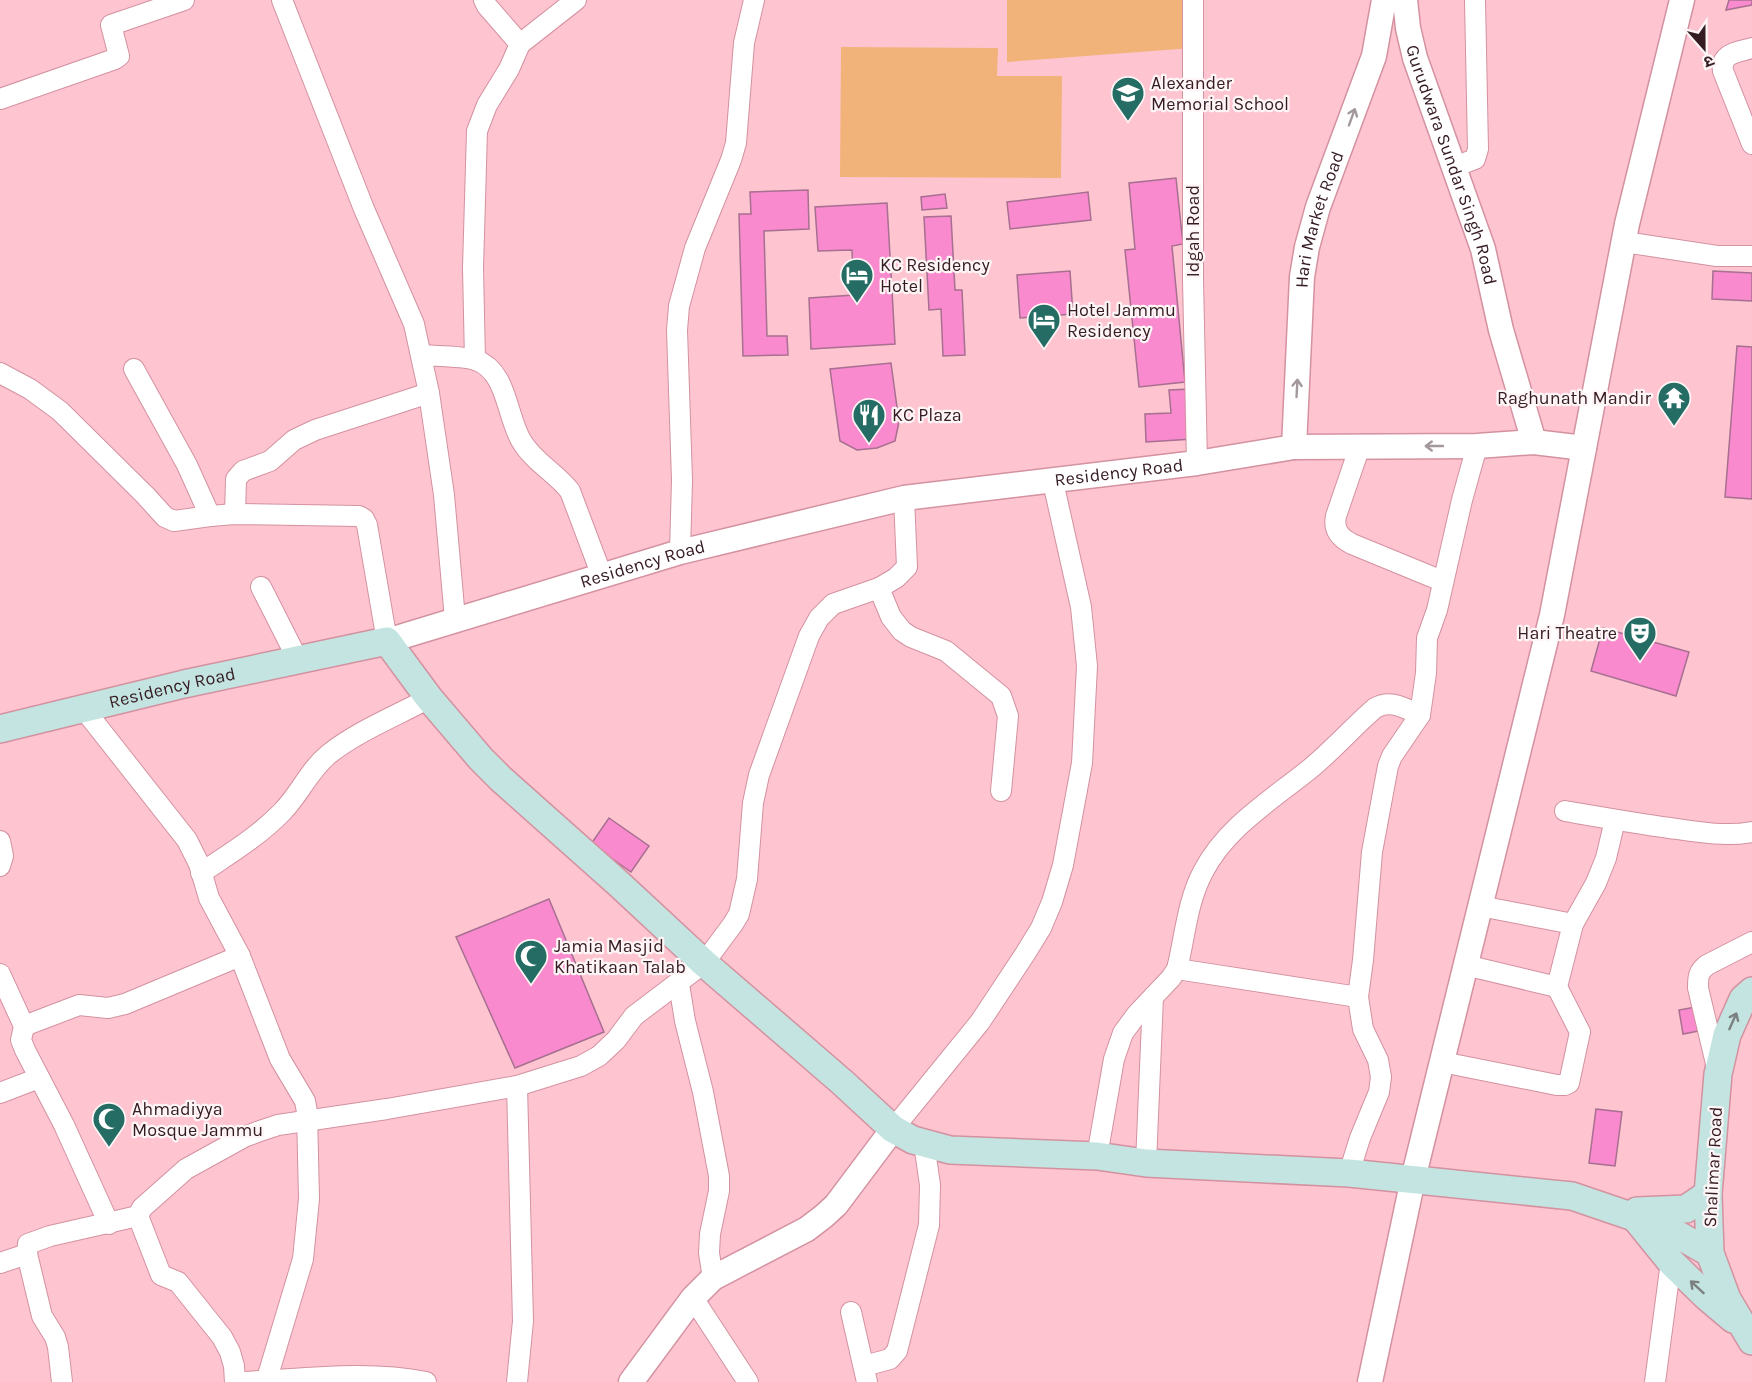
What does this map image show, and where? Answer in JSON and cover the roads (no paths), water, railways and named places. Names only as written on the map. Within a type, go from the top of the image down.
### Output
[{"type":"main road","points":[[387,641],[429,698],[501,779],[704,963],[893,1129],[924,1143],[950,1150],[1097,1156],[1146,1163],[1349,1173],[1572,1196],[1666,1228],[1710,1253]]},
{"type":"main road","name":"Residency Road","points":[[0,729],[184,684],[387,641]]},
{"type":"main road","name":"Shalimar Road","points":[[1748,1325],[1727,1299],[1710,1253],[1708,1194],[1718,1074],[1727,1035],[1743,999],[1752,991]]},
{"type":"main road","points":[[1748,1325],[1744,1294],[1731,1265],[1725,1232],[1728,1121],[1735,1076],[1744,1041],[1752,1023]]},
{"type":"main road","points":[[1625,1214],[1686,1209],[1708,1194]]},
{"type":"main road","points":[[1625,1214],[1707,1297],[1748,1325]]},
{"type":"street","points":[[0,99],[116,59],[119,51],[111,25],[184,0]]},
{"type":"street","points":[[282,0],[360,198],[414,324],[429,393],[444,495],[455,619]]},
{"type":"street","points":[[484,0],[520,44]]},
{"type":"street","points":[[475,360],[473,268],[477,130],[487,105],[509,69],[520,44],[576,0]]},
{"type":"street","points":[[680,552],[682,480],[677,330],[679,306],[695,248],[736,143],[744,43],[754,0]]},
{"type":"street","name":"Idgah Road","points":[[1193,0],[1193,280],[1197,462]]},
{"type":"street","name":"Hari Market Road","points":[[1294,447],[1302,277],[1307,246],[1318,207],[1374,56],[1383,16],[1384,0]]},
{"type":"street","name":"Gurudwara Sundar Singh Road","points":[[1405,0],[1408,28],[1415,58],[1483,249],[1501,330],[1534,442]]},
{"type":"street","points":[[1454,167],[1475,159],[1478,149],[1475,0]]},
{"type":"street","points":[[1370,1382],[1413,1179],[1552,615],[1624,242],[1682,0]]},
{"type":"street","points":[[1752,48],[1730,54],[1724,58],[1722,63],[1723,71],[1752,144]]},
{"type":"street","points":[[1624,242],[1717,256],[1752,256]]},
{"type":"street","points":[[421,355],[475,360],[489,367],[497,377],[513,426],[530,454],[563,482],[570,491],[602,576]]},
{"type":"street","points":[[134,369],[187,465],[210,516]]},
{"type":"street","points":[[0,373],[30,389],[60,411],[165,517],[174,520],[235,514],[338,515],[359,516],[364,519],[367,525],[387,641]]},
{"type":"street","points":[[235,514],[236,479],[243,471],[270,461],[294,440],[315,430],[429,393]]},
{"type":"street","name":"Residency Road","points":[[387,641],[680,552],[904,498],[1053,482],[1294,447],[1477,446],[1534,442],[1584,448]]},
{"type":"street","points":[[1360,446],[1336,516],[1334,524],[1337,533],[1352,544],[1442,581]]},
{"type":"street","points":[[1349,1173],[1360,1138],[1374,1108],[1382,1077],[1378,1060],[1363,1029],[1358,997],[1372,852],[1388,766],[1392,756],[1420,715],[1426,673],[1426,638],[1437,610],[1442,581],[1477,446]]},
{"type":"street","points":[[631,1382],[693,1298],[713,1278],[807,1229],[836,1205],[893,1129],[980,1022],[1041,928],[1052,902],[1063,865],[1082,763],[1087,666],[1081,607],[1053,482]]},
{"type":"street","points":[[62,1382],[58,1347],[55,1337],[42,1316],[27,1254],[26,1246],[31,1242],[138,1216],[148,1201],[186,1169],[211,1154],[278,1125],[309,1122],[517,1086],[581,1066],[599,1056],[616,1040],[634,1016],[704,963],[733,924],[743,900],[753,803],[759,775],[809,636],[819,618],[833,604],[879,588],[896,578],[907,567],[904,498]]},
{"type":"street","points":[[261,587],[298,660]]},
{"type":"street","points":[[879,588],[891,617],[902,631],[946,651],[1001,696],[1008,716],[1001,791]]},
{"type":"street","points":[[201,873],[249,840],[285,810],[312,770],[327,756],[344,743],[429,698]]},
{"type":"street","points":[[1097,1156],[1118,1046],[1123,1033],[1137,1014],[1177,969],[1197,885],[1203,870],[1236,828],[1312,767],[1375,708],[1388,703],[1420,715]]},
{"type":"street","points":[[82,708],[187,840],[194,853],[209,898],[240,956],[280,1059],[305,1101],[309,1122],[309,1199],[303,1259],[266,1381]]},
{"type":"street","points":[[1565,811],[1708,833],[1752,832]]},
{"type":"street","points":[[1442,1062],[1557,1085],[1569,1083],[1580,1032],[1557,987],[1573,924],[1596,883],[1606,858],[1615,820]]},
{"type":"street","points":[[0,841],[3,856],[0,866]]},
{"type":"street","points":[[1480,906],[1573,924]]},
{"type":"street","points":[[1718,1074],[1698,988],[1698,977],[1707,965],[1752,942]]},
{"type":"street","points":[[24,1026],[79,1005],[108,1008],[125,1004],[240,956]]},
{"type":"street","points":[[1465,965],[1557,987]]},
{"type":"street","points":[[1177,969],[1358,997]]},
{"type":"street","points":[[0,974],[24,1026],[21,1040],[69,1134],[109,1224]]},
{"type":"street","points":[[679,984],[719,1176],[719,1191],[710,1234],[709,1253],[713,1278]]},
{"type":"street","points":[[1146,1163],[1154,997]]},
{"type":"street","points":[[0,1093],[39,1078]]},
{"type":"street","points":[[517,1086],[523,1321],[517,1382]]},
{"type":"street","points":[[851,1312],[866,1374],[897,1352],[929,1224],[930,1185],[924,1143]]},
{"type":"street","points":[[138,1216],[161,1275],[178,1282],[222,1337],[230,1352],[235,1382]]},
{"type":"street","points":[[0,1263],[27,1254]]},
{"type":"street","points":[[1654,1382],[1671,1262]]},
{"type":"street","points":[[693,1298],[748,1382]]},
{"type":"street","points":[[243,1382],[338,1376],[400,1378],[426,1382]]},
{"type":"place","name":"Alexander Memorial School","points":[[1128,122]]},
{"type":"place","name":"KC Residency Hotel","points":[[857,304]]},
{"type":"place","name":"Hotel Jammu Residency","points":[[1044,349]]},
{"type":"place","name":"Raghunath Mandir","points":[[1674,427]]},
{"type":"place","name":"KC Plaza","points":[[869,444]]},
{"type":"place","name":"Hari Theatre","points":[[1640,662]]},
{"type":"place","name":"Jamia Masjid Khatikaan Talab","points":[[531,985]]},
{"type":"place","name":"Ahmadiyya Mosque Jammu","points":[[109,1148]]}]
